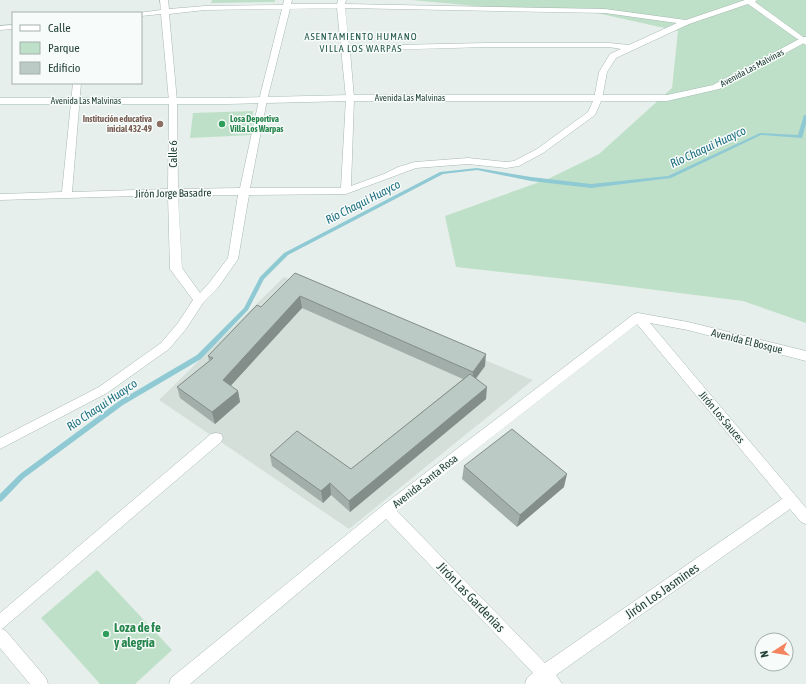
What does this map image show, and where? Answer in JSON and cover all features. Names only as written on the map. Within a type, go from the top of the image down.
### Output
[{"type":"street","name":"Calle 6","points":[[164,0],[173,101],[173,192],[176,269],[199,300]]},
{"type":"street","points":[[205,8],[208,0]]},
{"type":"street","points":[[751,1],[805,41]]},
{"type":"street","name":"Jirón Jorge Basadre","points":[[0,197],[173,192],[346,191],[415,165],[468,161],[506,165],[516,164],[540,151],[592,113],[598,99],[603,72],[614,56],[686,22],[751,1]]},
{"type":"street","points":[[142,14],[288,3],[341,3],[605,11],[686,22]]},
{"type":"street","points":[[0,444],[103,390],[165,346],[182,326],[199,300],[213,286],[233,259],[244,192],[263,100],[288,3]]},
{"type":"street","points":[[341,3],[350,98],[346,191]]},
{"type":"street","points":[[0,28],[12,27]]},
{"type":"street","name":"Avenida Las Malvinas","points":[[0,101],[173,101],[350,98],[667,98],[716,87],[805,41]]},
{"type":"street","points":[[346,49],[487,45],[609,45],[630,48]]},
{"type":"street","points":[[67,196],[77,84]]},
{"type":"street","name":"Avenida El Bosque","points":[[638,317],[688,326],[806,356]]},
{"type":"street","name":"Jirón Los Sauces","points":[[638,317],[806,518]]},
{"type":"street","name":"Avenida Santa Rosa","points":[[177,684],[387,510],[638,317]]},
{"type":"street","points":[[0,623],[216,438]]},
{"type":"street","name":"Jirón Los Jasmines","points":[[544,681],[791,500]]},
{"type":"street","name":"Jirón Las Gardenias","points":[[387,510],[544,681]]},
{"type":"street","points":[[0,636],[40,684]]},
{"type":"shaded area","points":[[284,277],[533,380],[349,529],[159,400]]},
{"type":"green space","points":[[212,0],[275,0],[275,2],[211,3]]},
{"type":"green space","points":[[412,0],[806,0],[806,323],[743,301],[456,267],[445,216],[548,179],[599,154],[672,88],[678,31],[597,13],[497,8]]},
{"type":"green space","name":"Losa Deportiva Villa Los Warpas","points":[[253,111],[252,135],[190,138],[193,113]]},
{"type":"green space","name":"Loza de fe y alegría","points":[[97,570],[172,650],[135,684],[100,684],[41,618]]},
{"type":"building","points":[[295,273],[486,354],[473,372],[300,296],[223,380],[238,391],[212,412],[177,387],[213,358],[208,356],[257,305],[261,307]]},
{"type":"building","points":[[470,374],[487,387],[349,501],[330,483],[321,491],[270,455],[297,431],[351,469]]},
{"type":"building","points":[[512,429],[567,474],[520,515],[464,466]]},
{"type":"waterway","name":"Río Chaqui Huayco","points":[[0,499],[22,476],[121,403],[199,357],[246,309],[262,278],[286,254],[442,173],[477,169],[531,179],[591,186],[669,177],[760,134],[800,137],[806,116]]},
{"type":"place","name":"Institución educativa inicial 432-49","points":[[160,124]]},
{"type":"place","name":"Losa Deportiva Villa Los Warpas","points":[[222,124]]},
{"type":"place","name":"Loza de fe y alegría","points":[[106,634]]},
{"type":"district","name":"ASENTAMIENTO HUMANO VILLA LOS WARPAS","points":[[361,42]]}]
